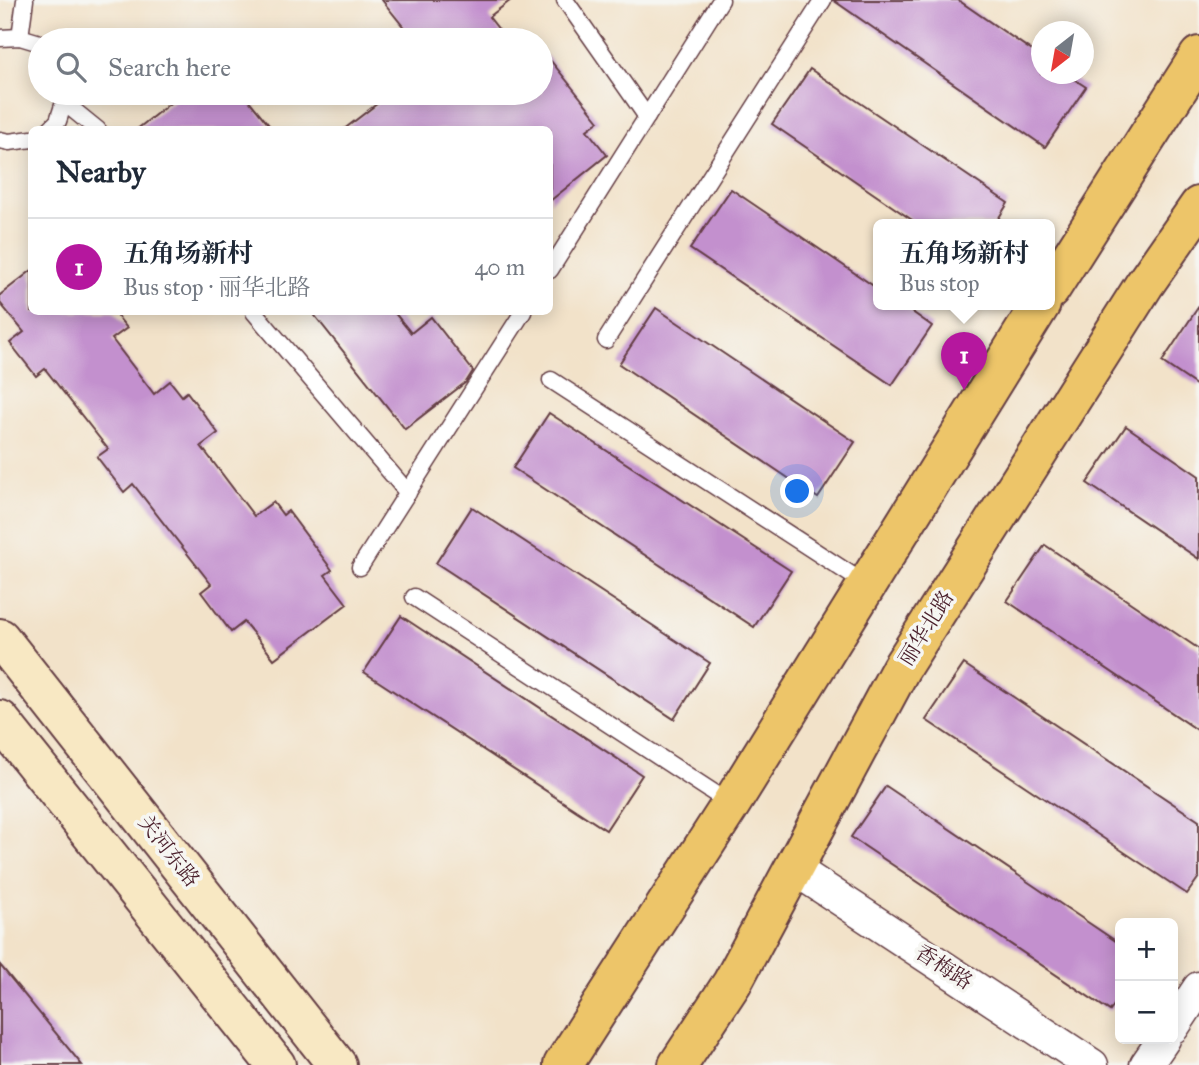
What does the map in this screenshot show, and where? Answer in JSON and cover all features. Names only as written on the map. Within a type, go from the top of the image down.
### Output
[{"type":"main road","points":[[1055,282],[1199,56]]},
{"type":"main road","name":"丽华北路","points":[[678,1065],[732,983],[796,870],[901,668],[1144,285],[1199,206]]},
{"type":"main road","points":[[563,1065],[731,804],[1037,310]]},
{"type":"main road","name":"关河东路","points":[[0,638],[337,1065]]},
{"type":"main road","points":[[0,720],[276,1065]]},
{"type":"street","name":"香梅路","points":[[796,870],[1092,1065]]},
{"type":"street","points":[[1178,1020],[1199,988]]},
{"type":"street","points":[[1146,1065],[1161,1044]]},
{"type":"lane","points":[[20,37],[25,0]]},
{"type":"lane","points":[[565,0],[647,117]]},
{"type":"lane","points":[[553,265],[721,0]]},
{"type":"lane","points":[[606,340],[823,0]]},
{"type":"lane","points":[[0,38],[28,39]]},
{"type":"lane","points":[[53,126],[58,121],[64,105]]},
{"type":"lane","points":[[72,105],[94,126]]},
{"type":"lane","points":[[0,140],[28,139]]},
{"type":"lane","points":[[257,315],[408,492]]},
{"type":"lane","points":[[359,567],[521,315]]},
{"type":"lane","points":[[551,380],[867,585]]},
{"type":"lane","points":[[414,597],[731,804]]},
{"type":"building","points":[[382,0],[511,0],[489,17],[498,28],[404,28]]},
{"type":"building","points":[[833,0],[958,0],[1031,50],[1031,84],[1081,84],[1086,87],[1045,147]]},
{"type":"building","points":[[553,64],[599,121],[587,130],[607,155],[553,199],[553,126],[348,126],[375,105],[553,105]]},
{"type":"building","points":[[810,69],[1008,203],[998,219],[911,219],[772,124]]},
{"type":"building","points":[[168,105],[253,105],[270,126],[141,126]]},
{"type":"building","points":[[731,189],[873,286],[873,310],[909,310],[932,326],[892,385],[690,249]]},
{"type":"building","points":[[28,273],[28,315],[116,315],[127,328],[112,339],[154,394],[170,381],[182,396],[187,392],[218,433],[201,446],[254,516],[273,502],[283,515],[288,511],[332,570],[325,575],[347,604],[274,659],[244,622],[231,632],[201,592],[211,584],[133,484],[124,492],[97,457],[108,449],[45,369],[36,376],[10,343],[24,332],[0,303],[0,295]]},
{"type":"building","points":[[1199,306],[1199,387],[1162,362]]},
{"type":"building","points":[[656,308],[855,442],[818,498],[619,364]]},
{"type":"building","points":[[314,315],[396,315],[411,333],[431,317],[473,371],[466,382],[405,429]]},
{"type":"building","points":[[549,413],[791,571],[754,627],[513,468]]},
{"type":"building","points":[[1126,426],[1199,476],[1199,559],[1087,483]]},
{"type":"building","points":[[472,507],[710,663],[674,719],[436,563]]},
{"type":"building","points":[[1045,545],[1199,649],[1199,731],[1007,601]]},
{"type":"building","points":[[401,616],[642,775],[606,830],[364,672]]},
{"type":"building","points":[[964,664],[1199,821],[1199,877],[1187,894],[926,720]]},
{"type":"building","points":[[886,786],[1115,941],[1115,1004],[1110,1011],[851,837]]},
{"type":"building","points":[[0,965],[82,1065],[0,1065]]},
{"type":"place","name":"五角场新村","points":[[964,390]]}]
